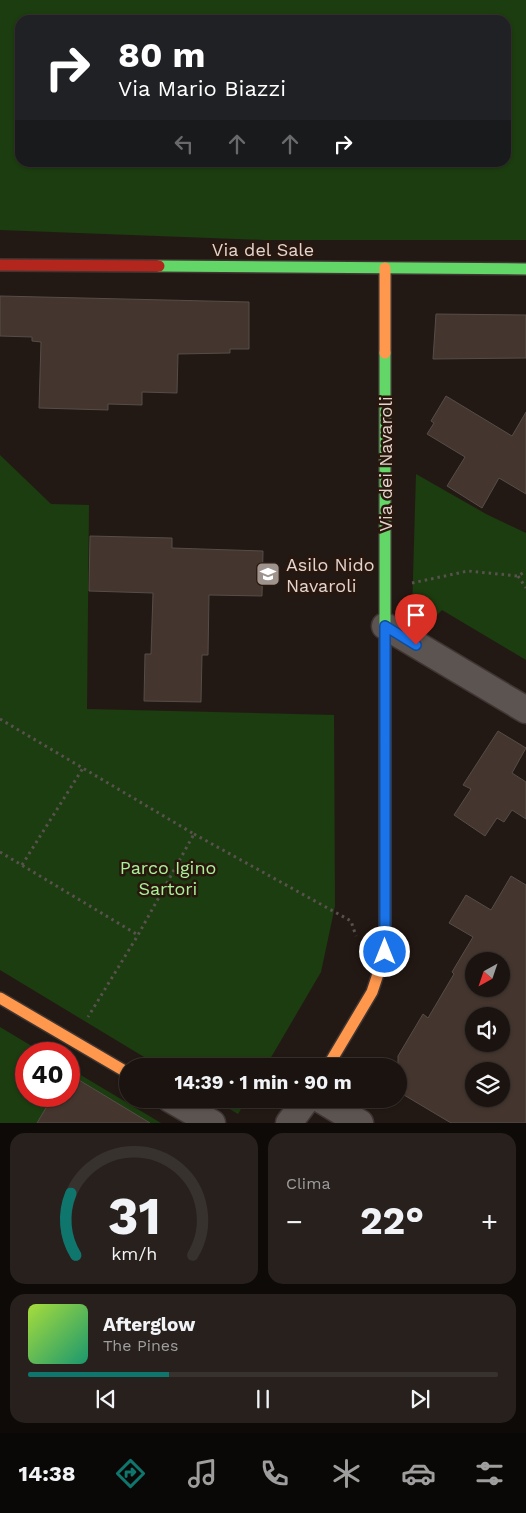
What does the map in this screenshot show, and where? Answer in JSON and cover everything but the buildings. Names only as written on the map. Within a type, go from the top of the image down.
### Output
[{"type":"street","name":"Via del Sale","points":[[0,265],[526,269]]},
{"type":"street","name":"Via dei Navaroli","points":[[333,1058],[372,992],[385,952],[385,268]]},
{"type":"street","points":[[385,616],[526,710]]},
{"type":"street","points":[[0,998],[119,1069]]},
{"type":"street","points":[[186,1108],[212,1123]]},
{"type":"street","points":[[288,1123],[300,1108]]},
{"type":"street","points":[[335,1108],[360,1123]]},
{"type":"path","points":[[385,616],[414,581],[468,571],[518,576],[526,571]]},
{"type":"path","points":[[518,576],[526,588]]},
{"type":"path","points":[[0,719],[194,834],[351,921],[356,939]]},
{"type":"path","points":[[22,865],[83,768]]},
{"type":"path","points":[[73,1041],[138,935],[194,834]]},
{"type":"path","points":[[0,852],[138,935]]},
{"type":"green space","points":[[0,0],[526,0],[526,240],[264,240],[0,230]]},
{"type":"green space","name":"Parco Igino Sartori","points":[[0,455],[51,504],[89,505],[87,709],[334,715],[335,906],[321,972],[271,1058],[146,1058],[0,970]]},
{"type":"green space","points":[[416,474],[486,514],[526,533],[526,660],[442,610],[427,625],[412,613]]},
{"type":"green space","points":[[0,1027],[25,1042],[15,1042],[15,1107],[47,1107],[37,1123],[0,1123]]},
{"type":"green space","points":[[80,1075],[119,1098],[119,1105],[80,1081]]},
{"type":"green space","points":[[125,1108],[136,1108],[161,1123],[124,1123],[128,1110]]},
{"type":"green space","points":[[228,1108],[242,1108],[238,1114]]},
{"type":"traffic: fast","points":[[159,266],[526,269]]},
{"type":"traffic: fast","points":[[385,353],[385,743]]},
{"type":"traffic: slow","points":[[385,268],[385,353]]},
{"type":"traffic: slow","points":[[333,1058],[372,992],[385,953],[385,743]]},
{"type":"traffic: slow","points":[[0,998],[119,1068]]},
{"type":"traffic: jam","points":[[0,265],[159,266]]},
{"type":"place","name":"Asilo Nido Navaroli","points":[[268,574]]},
{"type":"route","points":[[385,952],[385,626],[416,645]]}]
